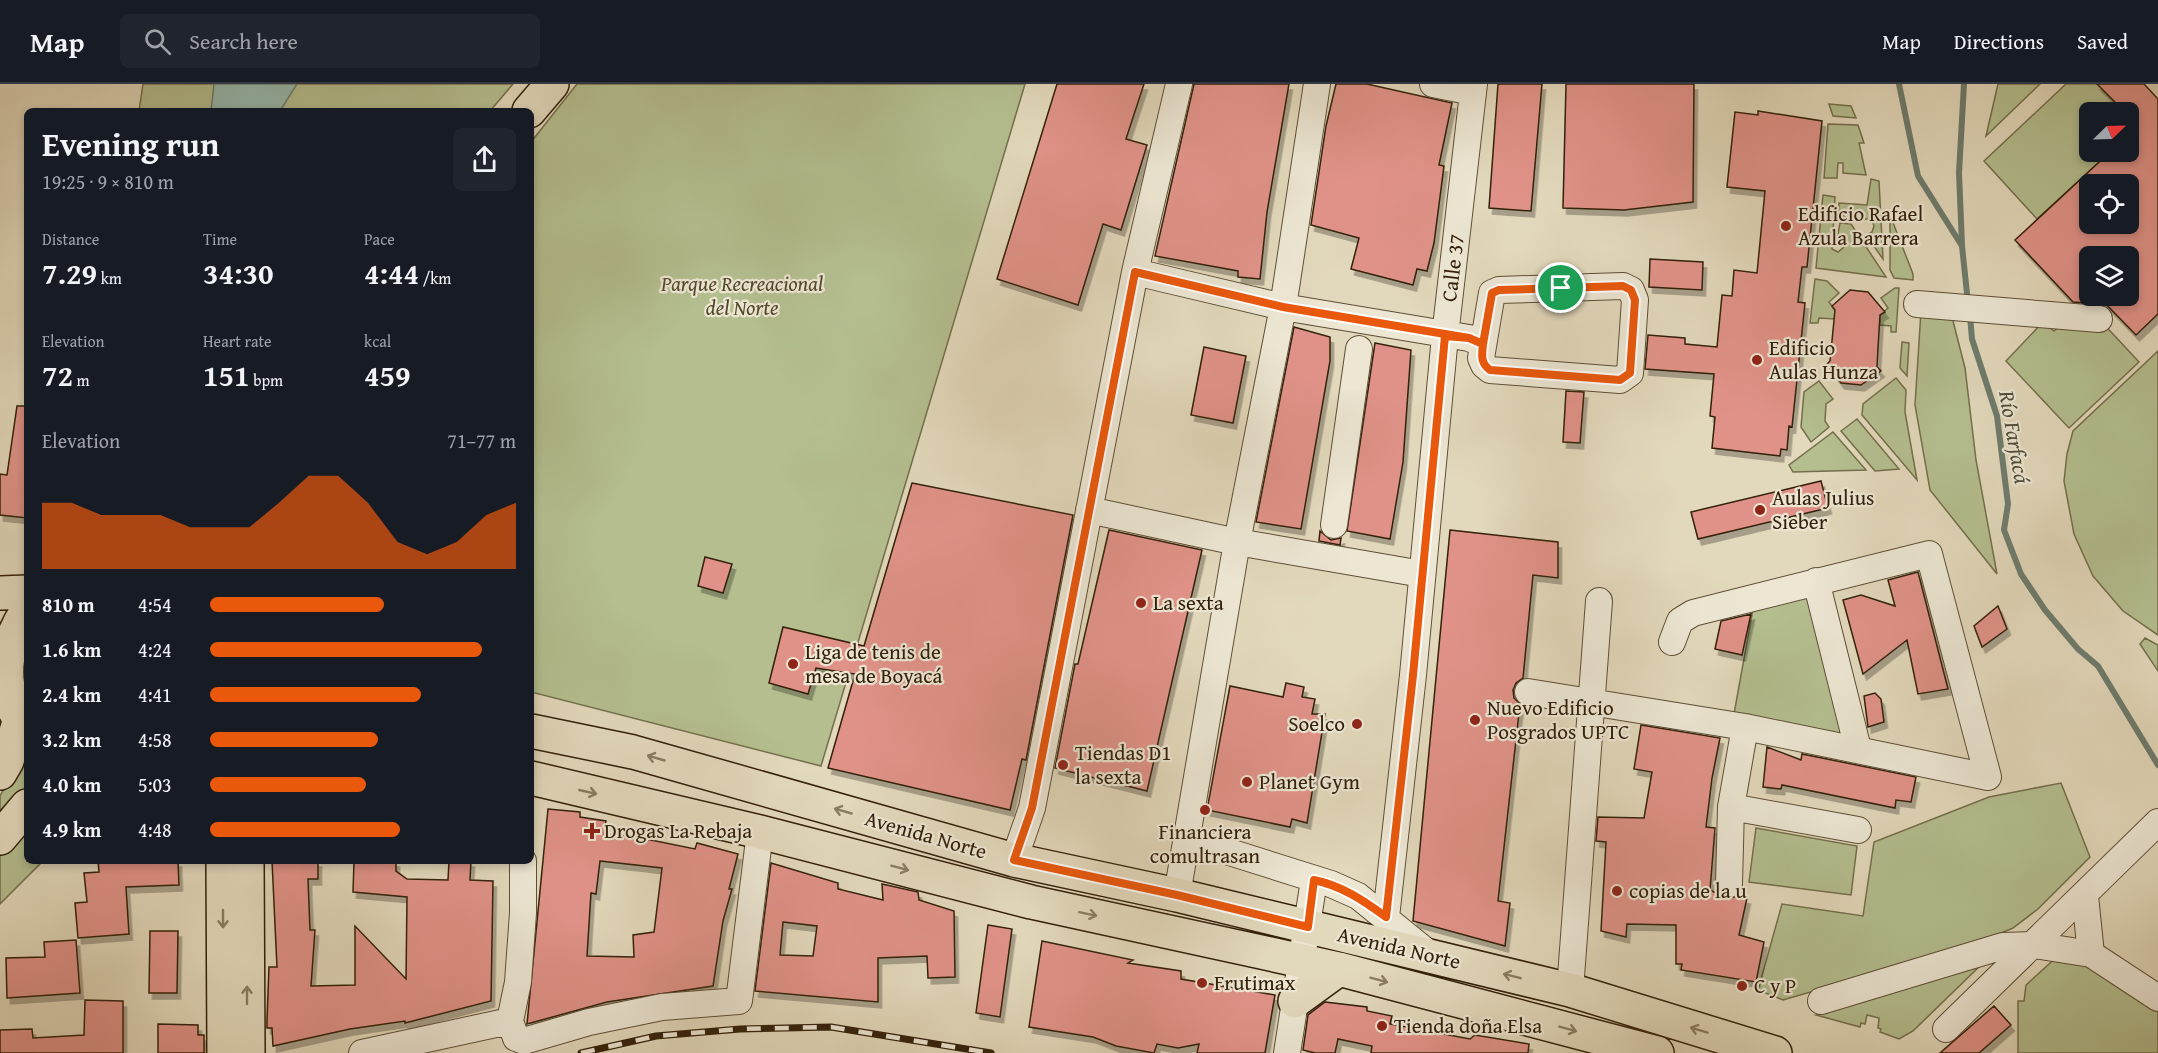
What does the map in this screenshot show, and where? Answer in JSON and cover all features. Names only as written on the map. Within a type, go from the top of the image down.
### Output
[{"type":"main road","points":[[532,108],[552,84]]},
{"type":"main road","points":[[0,593],[24,592]]},
{"type":"main road","points":[[0,773],[23,727],[3,677],[8,650],[24,616]]},
{"type":"main road","name":"Avenida Norte","points":[[534,732],[633,752],[1014,860],[1177,895],[1570,990],[1775,1053]]},
{"type":"main road","name":"Avenida Norte","points":[[534,779],[760,832],[1031,902],[1339,969],[1657,1053]]},
{"type":"main road","points":[[0,838],[24,810]]},
{"type":"main road","points":[[223,864],[224,1053]]},
{"type":"main road","points":[[246,864],[248,1053]]},
{"type":"main road","points":[[1295,1001],[1339,969]]},
{"type":"street","points":[[1014,860],[1032,808],[1135,272],[1179,84]]},
{"type":"street","points":[[1177,895],[1237,542],[1283,307],[1317,84]]},
{"type":"street","points":[[1433,84],[1474,88]]},
{"type":"street","name":"Calle 37","points":[[1386,917],[1445,336],[1474,88]]},
{"type":"street","points":[[1135,272],[1283,307],[1445,336],[1469,338],[1483,344]]},
{"type":"street","points":[[1623,286],[1631,290],[1635,300],[1630,373],[1620,380],[1490,370],[1481,358],[1483,344],[1490,298],[1492,293],[1499,290],[1623,286]]},
{"type":"street","points":[[1928,305],[2099,319]]},
{"type":"street","points":[[1331,542],[1359,349]]},
{"type":"street","points":[[1089,510],[1237,542],[1331,542],[1422,574]]},
{"type":"street","points":[[1528,692],[1745,727],[1988,777],[1929,554],[1693,613],[1680,621],[1672,642]]},
{"type":"street","points":[[1816,581],[1858,749]]},
{"type":"street","points":[[1570,990],[1599,602]]},
{"type":"street","points":[[1729,884],[1731,807],[1745,727]]},
{"type":"street","points":[[1731,807],[1858,830]]},
{"type":"street","points":[[1946,1029],[2152,829]]},
{"type":"street","points":[[523,864],[518,982],[510,1021],[516,1038],[524,1041],[590,1022],[662,1007],[739,1001],[760,832]]},
{"type":"street","points":[[1188,839],[1331,884],[1359,896],[1432,956]]},
{"type":"street","points":[[1287,1053],[1314,880]]},
{"type":"street","points":[[2085,896],[2091,954]]},
{"type":"street","points":[[1821,1001],[2003,946],[2034,945],[2091,954],[2158,998]]},
{"type":"street","points":[[362,1053],[510,1021]]},
{"type":"green space","points":[[143,84],[513,84],[493,108],[139,108]]},
{"type":"green space","name":"Parque Recreacional del Norte","points":[[577,84],[1025,84],[821,766],[534,693],[534,138]]},
{"type":"green space","points":[[1998,84],[2040,84],[1986,136]]},
{"type":"green space","points":[[2066,84],[2098,84],[2115,102],[2079,102],[2079,162],[2099,162],[2086,174],[2079,174],[2079,180],[2037,219],[1984,161]]},
{"type":"green space","points":[[1829,104],[1851,106],[1856,118],[1833,116]]},
{"type":"green space","points":[[1828,124],[1858,125],[1864,143],[1859,143],[1866,175],[1843,173],[1843,163],[1838,163],[1837,178],[1824,178]]},
{"type":"green space","points":[[1871,179],[1879,181],[1883,259],[1866,235],[1872,232],[1874,226],[1872,220],[1838,215],[1839,203],[1867,205]]},
{"type":"green space","points":[[1823,195],[1835,197],[1832,249],[1838,252],[1844,247],[1842,241],[1837,239],[1840,223],[1851,224],[1886,277],[1816,268]]},
{"type":"green space","points":[[1890,215],[1913,274],[1913,280],[1894,278],[1890,270]]},
{"type":"green space","points":[[1815,279],[1827,281],[1839,293],[1829,302],[1835,310],[1835,319],[1819,318],[1818,323],[1810,323]]},
{"type":"green space","points":[[1895,288],[1899,288],[1896,332],[1891,332],[1891,326],[1880,325],[1880,315],[1888,308],[1881,298]]},
{"type":"green space","points":[[2083,306],[2087,306],[2139,362],[2069,428],[2006,361],[2043,322],[2054,331]]},
{"type":"green space","points":[[1921,311],[1952,317],[1965,368],[1976,460],[1997,574],[1930,490],[1915,405]]},
{"type":"green space","points":[[1902,342],[1909,343],[1907,376],[1900,368]]},
{"type":"green space","points":[[2158,351],[2158,635],[2123,611],[2093,576],[2074,534],[2064,481],[2067,454],[2073,431]]},
{"type":"green space","points":[[1896,378],[1906,390],[1905,412],[1917,480],[1862,415],[1863,404]]},
{"type":"green space","points":[[1819,381],[1833,399],[1826,404],[1825,421],[1829,427],[1811,442],[1801,427],[1804,392]]},
{"type":"green space","points":[[1857,419],[1899,469],[1875,471],[1841,431]]},
{"type":"green space","points":[[1833,432],[1866,470],[1793,472],[1789,465]]},
{"type":"green space","points":[[1809,592],[1847,735],[1734,714],[1753,609]]},
{"type":"green space","points":[[2145,638],[2158,645],[2158,671],[2140,644]]},
{"type":"green space","points":[[22,756],[24,757],[24,795],[0,824],[0,796]]},
{"type":"green space","points":[[2061,783],[2090,857],[2038,909],[2013,928],[1970,946],[1783,1000],[1758,990],[1782,904],[1863,916],[1874,842],[1989,797]]},
{"type":"green space","points":[[24,819],[24,864],[40,864],[0,904],[0,853]]},
{"type":"green space","points":[[1756,828],[1857,846],[1851,895],[1749,882]]},
{"type":"green space","points":[[2060,954],[2080,957],[2158,1004],[2158,1053],[2018,1053],[2018,1001],[2024,1001],[2026,985]]},
{"type":"green space","points":[[1983,963],[1913,1031],[1899,1039],[1880,1032],[1879,1018],[1867,1015],[1865,1024],[1861,1023],[1860,1027],[1816,1015]]},
{"type":"water","points":[[214,84],[297,84],[282,108],[211,108]]},
{"type":"building","points":[[1057,84],[1144,84],[1126,139],[1147,145],[1121,230],[1103,224],[1078,305],[997,279]]},
{"type":"building","points":[[1194,84],[1289,84],[1267,212],[1260,279],[1238,277],[1238,271],[1155,256]]},
{"type":"building","points":[[1336,84],[1367,84],[1452,103],[1439,165],[1444,166],[1434,243],[1427,271],[1417,269],[1413,285],[1351,269],[1359,238],[1311,225],[1326,126]]},
{"type":"building","points":[[1498,84],[1542,84],[1531,211],[1489,208]]},
{"type":"building","points":[[1566,84],[1694,84],[1693,202],[1624,210],[1563,208]]},
{"type":"building","points":[[2097,84],[2144,84],[2158,99],[2158,314],[2136,335],[2108,306],[2139,306],[2139,246],[2079,246],[2079,302],[2073,302],[2015,240],[2079,181],[2079,234],[2139,234],[2139,174],[2086,174],[2099,162],[2139,162],[2139,102],[2115,102]]},
{"type":"building","points":[[1758,111],[1822,121],[1807,267],[1802,267],[1798,302],[1805,303],[1792,427],[1789,426],[1787,450],[1781,449],[1780,456],[1712,448],[1715,417],[1710,416],[1714,374],[1645,369],[1648,335],[1685,338],[1685,344],[1717,347],[1722,295],[1732,296],[1734,270],[1757,273],[1765,191],[1727,187],[1735,112],[1758,115]]},
{"type":"building","points":[[1650,259],[1703,262],[1702,290],[1649,287]]},
{"type":"building","points":[[1850,290],[1868,292],[1885,312],[1880,315],[1877,367],[1881,371],[1861,385],[1841,383],[1827,364],[1830,361],[1835,310],[1832,306]]},
{"type":"building","points":[[1294,327],[1330,337],[1330,361],[1301,529],[1256,522]]},
{"type":"building","points":[[1375,343],[1411,350],[1403,462],[1390,539],[1347,531]]},
{"type":"building","points":[[1204,347],[1246,356],[1233,423],[1191,415]]},
{"type":"building","points":[[1566,391],[1584,392],[1580,443],[1563,442]]},
{"type":"building","points":[[17,406],[24,406],[24,518],[0,515],[0,474],[7,475]]},
{"type":"building","name":"Aulas Julius Sieber","points":[[1821,481],[1828,508],[1698,539],[1691,512]]},
{"type":"building","points":[[912,483],[1073,515],[1026,760],[1022,759],[1010,810],[828,768],[855,674],[816,668],[808,694],[769,683],[783,627],[864,646]]},
{"type":"building","name":"La sexta","points":[[1109,530],[1202,550],[1147,791],[1055,768],[1075,664],[1078,664]]},
{"type":"building","name":"Nuevo Edificio Posgrados UPTC","points":[[1450,530],[1558,542],[1558,578],[1533,575],[1523,678],[1516,683],[1513,690],[1514,698],[1520,704],[1498,901],[1510,903],[1505,946],[1413,921]]},
{"type":"building","points":[[1320,531],[1331,540],[1341,538],[1340,545],[1319,541]]},
{"type":"building","points":[[705,557],[732,564],[723,593],[698,586]]},
{"type":"building","points":[[1918,572],[1948,689],[1918,694],[1907,640],[1863,674],[1843,600],[1861,595],[1895,606],[1888,580]]},
{"type":"building","points":[[1998,606],[2007,629],[1982,647],[1974,626]]},
{"type":"building","points":[[1751,614],[1742,655],[1715,649],[1721,621]]},
{"type":"building","points":[[1286,683],[1304,687],[1302,697],[1315,699],[1312,714],[1325,714],[1307,823],[1292,819],[1290,827],[1207,810],[1230,686],[1283,697]]},
{"type":"building","points":[[1875,693],[1881,699],[1884,722],[1868,727],[1864,696]]},
{"type":"building","points":[[1641,725],[1720,738],[1706,827],[1715,828],[1710,890],[1728,899],[1737,896],[1747,898],[1739,935],[1764,942],[1756,982],[1681,970],[1682,964],[1676,964],[1676,925],[1627,924],[1626,937],[1601,931],[1606,842],[1596,841],[1598,817],[1644,818],[1652,772],[1634,769]]},
{"type":"building","points":[[1767,747],[1801,760],[1802,754],[1916,777],[1911,802],[1896,800],[1895,808],[1782,785],[1781,789],[1763,787]]},
{"type":"building","points":[[548,809],[580,812],[580,817],[606,821],[604,834],[636,837],[695,849],[697,843],[738,854],[729,889],[732,889],[723,921],[713,986],[607,1002],[527,1024]],"holes":[[[600,861],[662,868],[654,932],[633,935],[634,957],[587,956],[591,893],[596,894]]]},
{"type":"building","points":[[771,863],[838,883],[838,889],[883,900],[882,884],[918,892],[919,900],[954,911],[955,977],[928,978],[927,956],[878,958],[878,1002],[755,991]],"holes":[[[783,922],[817,926],[813,956],[780,955]]]},
{"type":"building","points":[[98,864],[178,864],[179,885],[126,887],[129,934],[78,938],[75,903],[87,902],[84,873],[99,872]]},
{"type":"building","points":[[272,864],[318,864],[318,879],[308,879],[310,930],[315,930],[311,986],[355,985],[355,926],[406,979],[407,897],[353,892],[354,864],[396,864],[396,871],[407,879],[448,880],[449,864],[471,864],[470,880],[493,881],[491,1001],[405,1023],[405,1021],[350,1029],[273,1046],[272,1028],[267,1028],[269,967],[277,967]]},
{"type":"building","points":[[988,925],[1012,929],[1000,1017],[976,1013]]},
{"type":"building","points":[[150,931],[178,931],[177,993],[149,993]]},
{"type":"building","points":[[76,940],[80,993],[7,998],[6,958],[45,957],[44,942]]},
{"type":"building","points":[[1042,941],[1133,960],[1128,963],[1181,971],[1181,979],[1275,995],[1265,1053],[1197,1053],[1199,1044],[1178,1048],[1157,1044],[1154,1053],[1116,1046],[1093,1037],[1029,1027]]},
{"type":"building","points":[[85,1000],[123,1001],[123,1053],[0,1053],[0,1030],[32,1029],[33,1038],[84,1035]]},
{"type":"building","points":[[1325,1002],[1367,1007],[1367,1011],[1392,1016],[1390,1024],[1470,1039],[1475,1035],[1529,1044],[1528,1053],[1371,1053],[1372,1046],[1338,1039],[1335,1053],[1315,1053],[1303,1050],[1308,1015]]},
{"type":"building","points":[[1994,1006],[2011,1025],[1979,1053],[1940,1053]]},
{"type":"building","points":[[158,1024],[198,1025],[198,1035],[204,1035],[204,1053],[158,1053]]},
{"type":"waterway","name":"Río Farfacá","points":[[1899,84],[1918,176],[1962,246],[1968,303]]},
{"type":"waterway","points":[[1962,245],[1959,173],[1964,84]]},
{"type":"waterway","name":"Río Farfacá","points":[[1970,316],[1972,339],[1997,416],[2008,504],[2004,530],[2021,574],[2045,610],[2078,649],[2098,666],[2158,765]]},
{"type":"railway","points":[[581,1053],[656,1036],[740,1029],[831,1027],[991,1053]]},
{"type":"place","name":"Edificio Rafael Azula Barrera","points":[[1786,226]]},
{"type":"place","name":"Edificio Aulas Hunza","points":[[1757,360]]},
{"type":"place","name":"Aulas Julius Sieber","points":[[1760,510]]},
{"type":"place","name":"La sexta","points":[[1141,603]]},
{"type":"place","name":"Liga de tenis de mesa de Boyacá","points":[[793,664]]},
{"type":"place","name":"Nuevo Edificio Posgrados UPTC","points":[[1475,720]]},
{"type":"place","name":"Soelco","points":[[1357,724]]},
{"type":"place","name":"Tiendas D1 la sexta","points":[[1063,765]]},
{"type":"place","name":"Planet Gym","points":[[1247,782]]},
{"type":"place","name":"Financiera comultrasan","points":[[1205,810]]},
{"type":"place","name":"Drogas La Rebaja","points":[[592,831]]},
{"type":"place","name":"copias de la u","points":[[1617,891]]},
{"type":"place","name":"Frutimax","points":[[1202,983]]},
{"type":"place","name":"C y P","points":[[1742,986]]},
{"type":"place","name":"Tienda doña Elsa","points":[[1382,1026]]},
{"type":"route","points":[[1561,288],[1499,290],[1492,293],[1483,344],[1469,338],[1445,336],[1283,307],[1135,272],[1032,808],[1014,860],[1177,895],[1308,927],[1314,880],[1331,884],[1359,896],[1386,917],[1413,675],[1445,336],[1469,338],[1483,344],[1481,358],[1490,370],[1620,380],[1627,377],[1630,373],[1635,300],[1631,290],[1623,286],[1561,288]]}]
